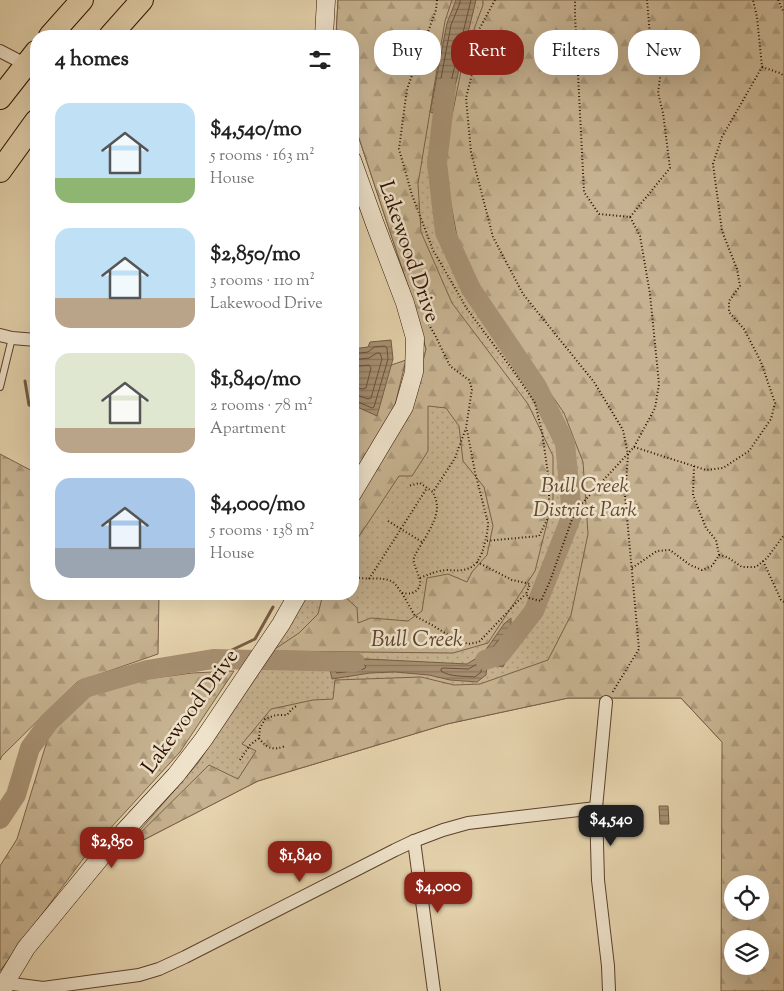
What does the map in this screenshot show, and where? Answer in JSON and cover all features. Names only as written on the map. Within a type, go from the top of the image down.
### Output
[{"type":"highway","points":[[55,30],[82,0]]},
{"type":"highway","points":[[115,30],[142,0]]},
{"type":"highway","points":[[0,98],[30,59]]},
{"type":"highway","points":[[0,171],[30,129]]},
{"type":"street","points":[[324,30],[326,0]]},
{"type":"street","points":[[0,51],[30,58]]},
{"type":"street","name":"Lakewood Drive","points":[[359,179],[406,307],[415,338],[414,372],[404,407],[359,482]]},
{"type":"street","points":[[6,337],[30,339]]},
{"type":"street","name":"Lakewood Drive","points":[[4,987],[26,948],[106,851],[176,775],[203,740],[281,624],[295,600]]},
{"type":"street","points":[[606,702],[596,808],[598,880],[609,991]]},
{"type":"street","points":[[4,987],[43,988],[139,975],[159,969],[414,841],[443,830],[468,823],[596,808]]},
{"type":"street","points":[[414,841],[434,991]]},
{"type":"lane","points":[[0,387],[6,337]]},
{"type":"path","points":[[436,0],[436,10],[407,89],[399,149],[412,195],[433,250],[467,309],[535,403],[542,432],[549,481],[549,516],[539,536],[485,541]]},
{"type":"path","points":[[494,0],[476,35],[473,70],[466,98],[471,152],[493,237],[523,294],[594,382],[623,430],[628,455],[625,495],[639,649],[606,702]]},
{"type":"path","points":[[575,0],[584,192],[599,214],[630,217]]},
{"type":"path","points":[[630,217],[670,168],[663,113],[658,93],[660,78],[659,59],[651,47],[647,0]]},
{"type":"path","points":[[634,447],[706,470],[723,468],[749,451],[771,419],[775,403],[761,362],[744,329],[729,312],[729,301],[740,286],[737,269],[722,230],[713,164],[722,137],[762,67],[757,17],[753,0]]},
{"type":"path","points":[[778,0],[784,13]]},
{"type":"path","points":[[762,67],[784,76]]},
{"type":"path","points":[[526,594],[528,598],[541,601],[576,511],[628,455],[655,408],[659,384],[650,294],[640,236],[630,217]]},
{"type":"path","points":[[406,307],[421,313],[435,335],[450,366],[469,380],[472,389],[466,428],[455,458],[433,492]]},
{"type":"path","points":[[420,578],[441,571],[471,568],[482,553],[488,523],[466,428]]},
{"type":"path","points":[[632,568],[657,551],[670,550],[690,565],[702,570],[712,566],[719,555],[716,540],[706,528],[693,494],[694,466]]},
{"type":"path","points":[[402,593],[410,594],[420,585],[420,578],[413,562],[414,557],[436,516],[437,504],[433,492],[427,488],[420,484],[408,486]]},
{"type":"path","points":[[369,579],[427,488]]},
{"type":"path","points":[[549,516],[576,511]]},
{"type":"path","points":[[388,520],[422,542]]},
{"type":"path","points":[[719,555],[727,557],[742,567],[756,567],[784,535]]},
{"type":"path","points":[[763,561],[781,600],[784,602]]},
{"type":"path","points":[[359,578],[392,581],[402,593],[415,616],[453,638],[468,644],[479,642],[526,594],[530,584],[512,580],[477,562]]},
{"type":"path","points":[[285,746],[271,749],[263,744],[259,738],[260,728],[266,719],[276,715],[287,715],[298,704]]},
{"type":"path","points":[[240,760],[250,745],[259,738]]},
{"type":"green space","name":"Bull Creek District Park","points":[[338,0],[784,0],[722,742],[681,698],[568,698],[447,724],[258,781],[122,851],[198,763],[291,622],[303,600],[359,600],[359,498],[414,399],[426,349],[413,301],[359,138],[359,30],[336,30]]},
{"type":"green space","points":[[338,0],[452,0],[445,21],[441,45],[441,30],[374,30],[374,75],[436,75],[418,184],[421,232],[452,303],[528,404],[553,456],[553,499],[535,571],[488,643],[453,653],[272,651],[299,633],[318,614],[322,600],[348,600],[357,608],[358,623],[371,618],[408,621],[422,611],[427,578],[448,574],[467,582],[472,572],[487,555],[493,526],[484,487],[463,461],[459,426],[446,408],[428,406],[428,451],[412,476],[399,476],[359,536],[359,498],[414,399],[426,349],[413,301],[359,138],[359,30],[336,30]]},
{"type":"green space","name":"Bull Creek District Park","points":[[483,0],[784,0],[784,991],[721,991],[722,742],[681,698],[568,698],[447,724],[258,781],[122,851],[209,765],[238,779],[256,751],[242,744],[271,709],[313,700],[333,699],[335,680],[421,677],[454,685],[480,684],[548,660],[571,615],[588,534],[583,462],[564,413],[476,286],[458,242],[443,161],[460,75],[524,75],[524,30],[474,30]]},
{"type":"green space","points":[[406,360],[394,409],[359,470],[359,376]]},
{"type":"green space","points":[[0,454],[30,470],[30,600],[159,600],[158,654],[77,682],[0,760]]},
{"type":"green space","points":[[234,671],[180,752],[86,855],[0,971],[0,866],[17,839],[51,728],[92,686],[192,673]]},
{"type":"water","points":[[456,0],[476,0],[469,30],[451,30],[451,75],[458,75],[448,115],[430,112],[437,75],[441,75],[441,54],[447,23]]},
{"type":"water","points":[[391,340],[393,359],[377,416],[359,408],[359,348],[368,347],[370,342]]},
{"type":"water","points":[[511,618],[511,625],[507,635],[508,656],[503,667],[494,665],[487,667],[486,675],[477,682],[395,672],[370,673],[332,679],[327,657],[467,664],[483,654],[504,624]]},
{"type":"water","points":[[659,806],[668,806],[669,824],[660,824]]},
{"type":"waterway","name":"Bull Creek","points":[[446,87],[437,163],[445,232],[471,289],[536,385],[565,443],[572,515],[534,611],[500,655],[485,660]]},
{"type":"waterway","points":[[25,381],[30,405]]},
{"type":"waterway","points":[[213,659],[255,639],[273,607]]},
{"type":"waterway","name":"Bull Creek","points":[[0,819],[16,795],[30,748],[49,722],[85,688],[147,670],[213,659],[355,662]]}]
